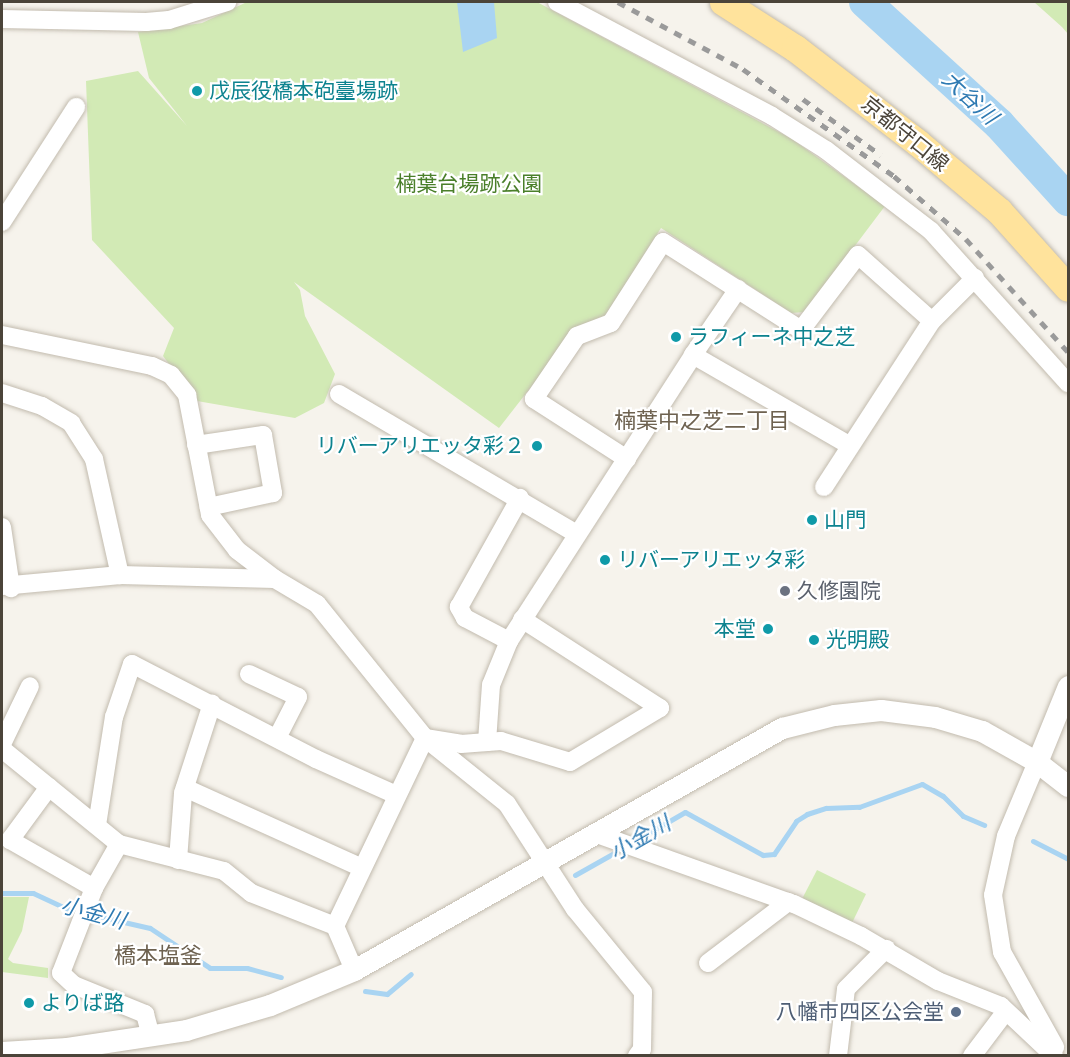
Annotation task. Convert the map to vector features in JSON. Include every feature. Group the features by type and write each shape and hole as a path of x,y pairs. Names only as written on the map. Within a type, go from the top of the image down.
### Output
{"main road":[{"name":"京都守口線","path":"723,2 795,48 918,142 999,211 1068,288"}],"street":[{"path":"2,19 169,21 227,2"},
{"path":"556,2 772,116 826,150 931,231 1068,383"},
{"path":"2,222 76,107"},
{"path":"627,459 534,399 577,336 610,323 663,242 801,330 858,255 932,321"},
{"path":"824,487 849,445 932,321 975,278"},
{"path":"487,742 491,685 508,640 575,533 627,459 738,289"},
{"path":"2,335 152,366 171,375 187,395 210,515 237,550 275,579 317,604 425,738 507,804 544,864 643,992 643,1053"},
{"path":"693,355 849,445"},
{"path":"2,393 42,406 71,423 94,459 120,575"},
{"path":"339,394 520,498 575,533"},
{"path":"196,445 263,435 273,493 208,507"},
{"path":"508,640 465,618 459,608 520,498"},
{"path":"2,526 6,587 120,575 275,579"},
{"path":"425,738 461,744 501,741 570,762 660,708 522,619"},
{"path":"97,825 114,717 132,664 276,738 396,795"},
{"path":"249,674 297,697 276,738"},
{"path":"2,744 30,686"},
{"path":"1060,1056 1002,952 993,895 1006,836 1068,686"},
{"path":"178,860 185,788 212,704"},
{"path":"2,1052 67,1048 186,1030 270,1005 354,970 544,864 615,841 782,728 834,715 881,710 935,717 982,731 1037,762 1068,786"},
{"path":"335,926 425,738"},
{"path":"2,749 119,844 224,871 251,893 335,926 354,970"},
{"path":"49,787 10,840 94,888"},
{"path":"185,788 362,868"},
{"path":"615,841 788,902 886,950 938,981 1006,1011 1054,1056"},
{"path":"119,844 94,888 61,973 74,985 145,1014 151,1036"},
{"path":"708,963 788,902"},
{"path":"837,1056 846,989 886,950"},
{"path":"972,1056 1006,1011"}],"green space":[{"name":"楠葉台場跡公園","path":"247,2 537,2 792,139 885,206 805,312 791,313 661,228 603,319 573,333 499,428 294,282 300,290 305,316 335,374 324,403 295,418 197,401 163,356 174,328 92,240 86,81 138,71 187,126 149,78 138,32 202,23"},
{"path":"1034,2 1068,2 1068,34 1062,27"},
{"path":"817,870 866,894 852,923 802,899"},
{"path":"2,897 29,897 22,931 8,959 13,963 48,968 48,978 2,972"}],"water":[{"path":"457,2 494,2 497,38 463,52"}],"waterway":[{"name":"大谷川","path":"865,2 999,124 1068,200"},
{"name":"小金川","path":"633,842 685,812 763,855 774,854 796,821 807,814 826,808 859,807 922,784 943,796 963,816 984,825"},
{"path":"1033,841 1068,859"},
{"name":"小金川","path":"575,875 623,848"},
{"name":"小金川","path":"2,893 33,893 67,909 150,928 210,968 247,968 281,977"},
{"name":"小金川","path":"365,991 387,994 411,974"}],"railway":[{"path":"618,2 743,69 894,176 966,239 1068,352"},
{"path":"803,99 881,155"}],"place":[{"name":"戊辰役橋本砲臺場跡","path":"197,91"},
{"name":"ラフィーネ中之芝","path":"676,337"},
{"name":"リバーアリエッタ彩２","path":"537,446"},
{"name":"山門","path":"812,520"},
{"name":"リバーアリエッタ彩","path":"605,560"},
{"name":"久修園院","path":"785,591"},
{"name":"本堂","path":"768,629"},
{"name":"光明殿","path":"814,640"},
{"name":"よりば路","path":"29,1003"},
{"name":"八幡市四区公会堂","path":"956,1012"}],"district":[{"name":"楠葉中之芝二丁目","path":"702,421"},
{"name":"橋本塩釜","path":"158,956"}]}
